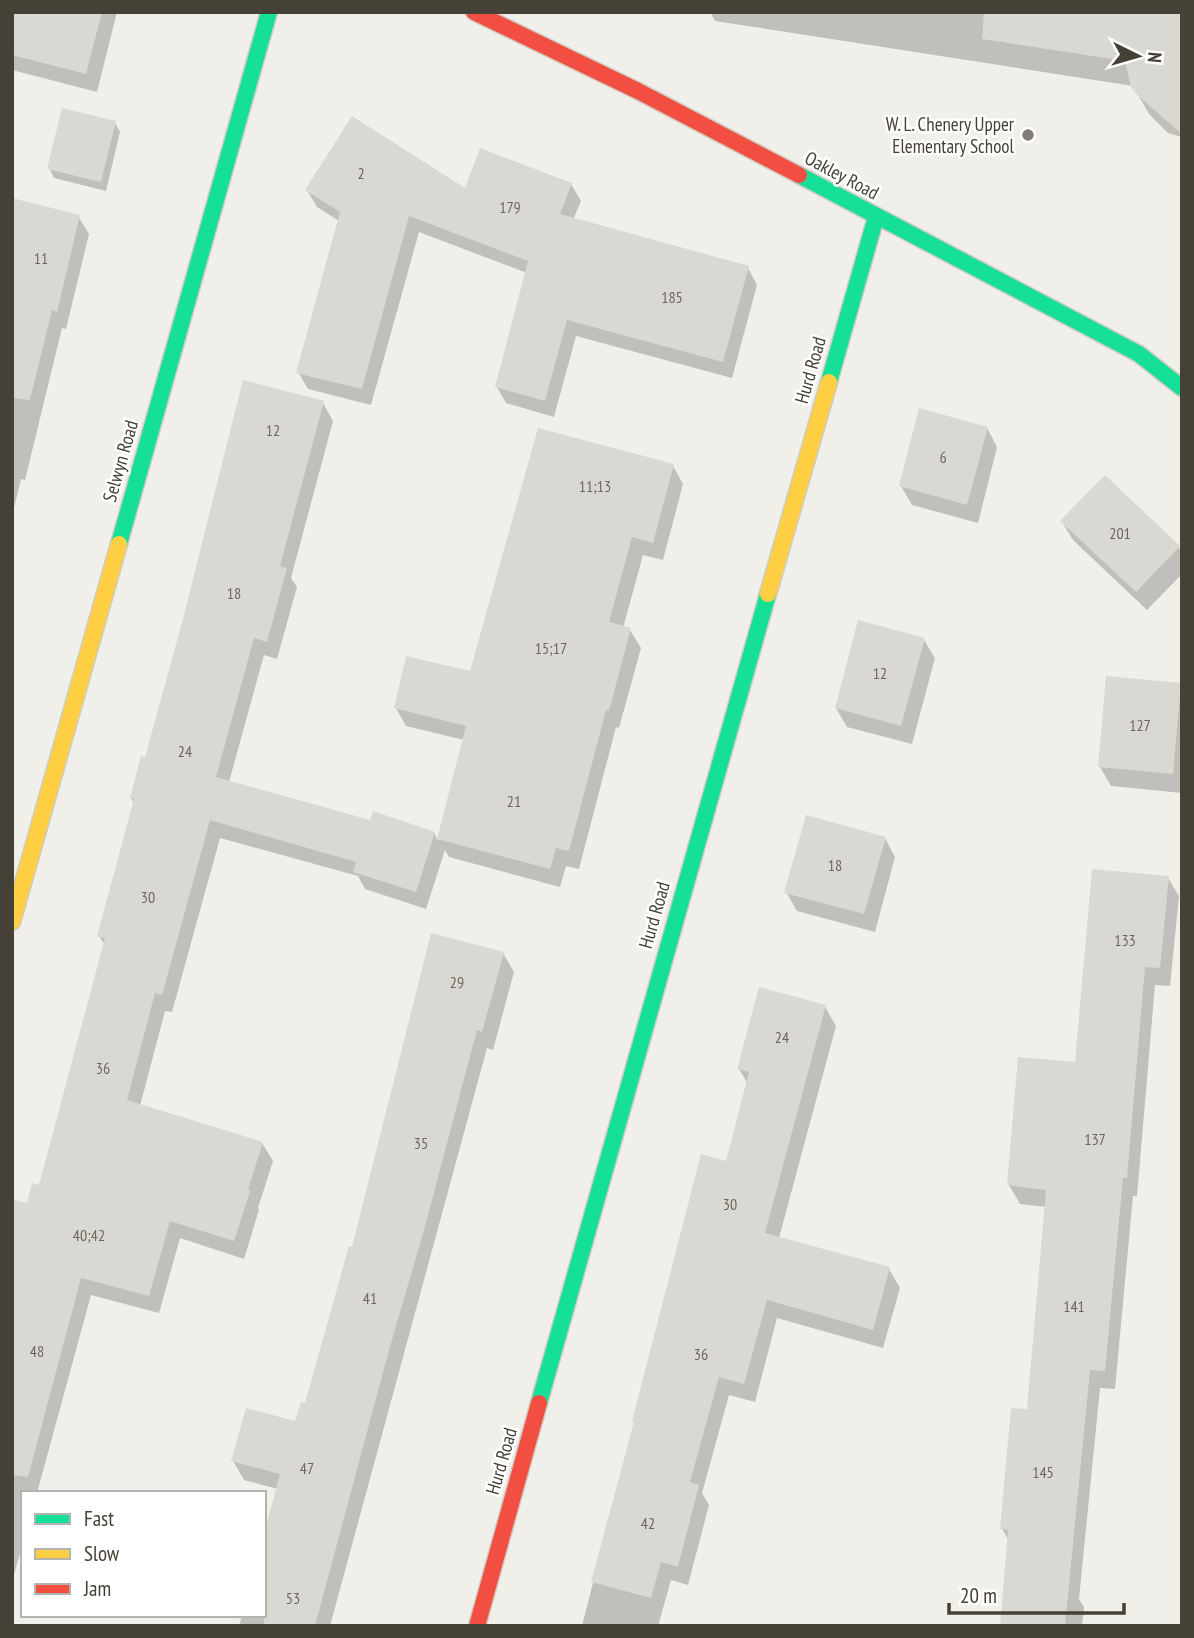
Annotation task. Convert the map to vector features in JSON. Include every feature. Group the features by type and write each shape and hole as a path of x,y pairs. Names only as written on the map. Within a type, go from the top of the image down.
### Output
{"street":[{"name":"Selwyn Road","path":"12,922 269,12"},
{"name":"Oakley Road","path":"474,12 638,91 1139,354 1182,387"},
{"name":"Hurd Road","path":"477,1626 656,983 876,217"}],"building":[{"path":"12,12 102,12 86,74 12,55"},
{"path":"984,12 1182,12 1182,134 1136,94 1131,87 1125,61 982,39"},
{"path":"62,108 116,121 101,182 47,169"},
{"path":"352,116 465,188 480,148 572,183 560,214 749,266 723,362 567,320 545,401 495,387 528,261 409,216 362,389 296,373 340,212 305,190"},
{"path":"12,198 80,215 57,312 52,310 30,400 12,398"},
{"path":"243,380 324,401 280,566 287,568 267,642 254,638 216,777 370,820 373,811 435,832 416,892 353,872 356,862 210,820 162,995 155,993 127,1100 263,1142 248,1190 250,1191 234,1241 170,1221 149,1296 81,1278 28,1477 12,1475 12,1199 27,1203 32,1183 39,1185 105,938 97,936 134,799 130,798 141,756 145,757 183,619"},
{"path":"919,408 988,427 967,505 899,486"},
{"path":"538,428 674,464 653,543 632,537 609,622 631,628 609,711 606,710 569,851 556,848 550,869 437,839 466,726 394,708 406,656 470,671"},
{"path":"1105,475 1180,546 1136,592 1060,521"},
{"path":"858,620 925,638 901,726 835,708"},
{"path":"1106,676 1181,683 1173,774 1098,767"},
{"path":"806,815 886,837 864,914 784,893"},
{"path":"1092,869 1169,876 1160,968 1145,967 1127,1178 1123,1178 1105,1371 1090,1370 1065,1626 1000,1626 1008,1530 1000,1529 1011,1408 1027,1409 1046,1190 1007,1185 1018,1057 1075,1062"},
{"path":"431,933 504,952 482,1032 477,1030 315,1626 264,1626 266,1526 280,1474 231,1461 246,1408 295,1421 301,1402 305,1403 349,1246 352,1247"},
{"path":"759,987 826,1005 765,1233 890,1267 873,1330 767,1300 744,1384 719,1377 690,1482 699,1485 678,1567 661,1562 651,1598 591,1582 701,1154 726,1161 749,1072 737,1069"}],"traffic: fast":[{"path":"119,544 269,12"},
{"path":"799,175 1139,354 1182,388"},
{"path":"829,382 876,217"},
{"path":"539,1403 768,594"}],"traffic: slow":[{"path":"768,594 829,382"},
{"path":"12,922 119,544"}],"traffic: jam":[{"path":"474,12 638,91 799,175"},
{"path":"477,1626 539,1403"}],"place":[{"name":"W. L. Chenery Upper Elementary School","path":"1028,135"}]}
